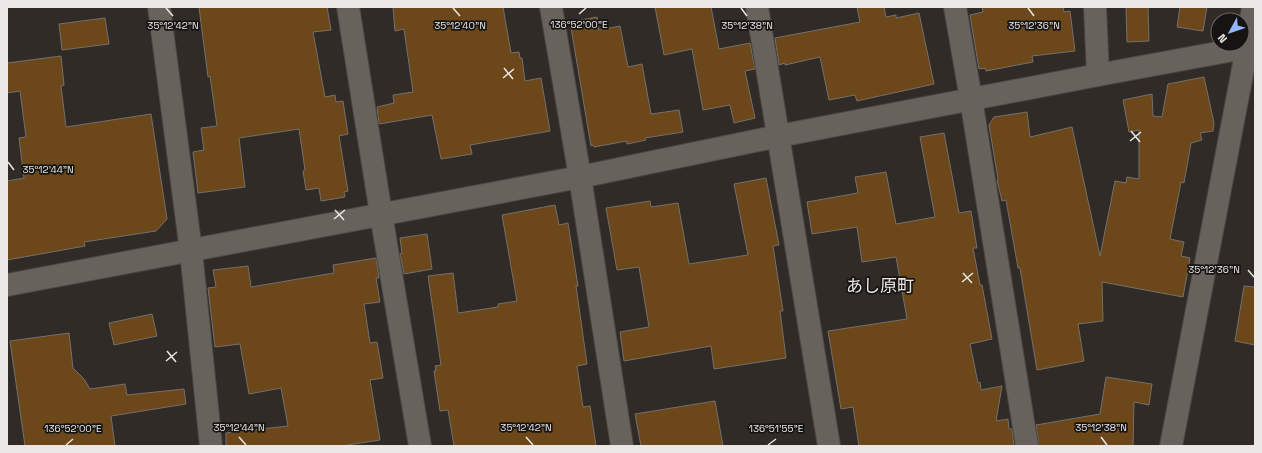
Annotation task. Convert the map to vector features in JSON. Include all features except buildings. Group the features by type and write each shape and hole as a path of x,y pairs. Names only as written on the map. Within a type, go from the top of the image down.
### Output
{"street":[{"path":"159,7 191,251 211,446"},
{"path":"348,7 420,446"},
{"path":"551,7 580,177 622,446"},
{"path":"757,7 829,446"},
{"path":"955,7 1027,446"},
{"path":"1095,7 1098,75"},
{"path":"1171,446 1251,47 1253,7"},
{"path":"7,285 580,177 779,136 1251,47"}],"district":[{"name":"あし原町","path":"880,286"}]}
